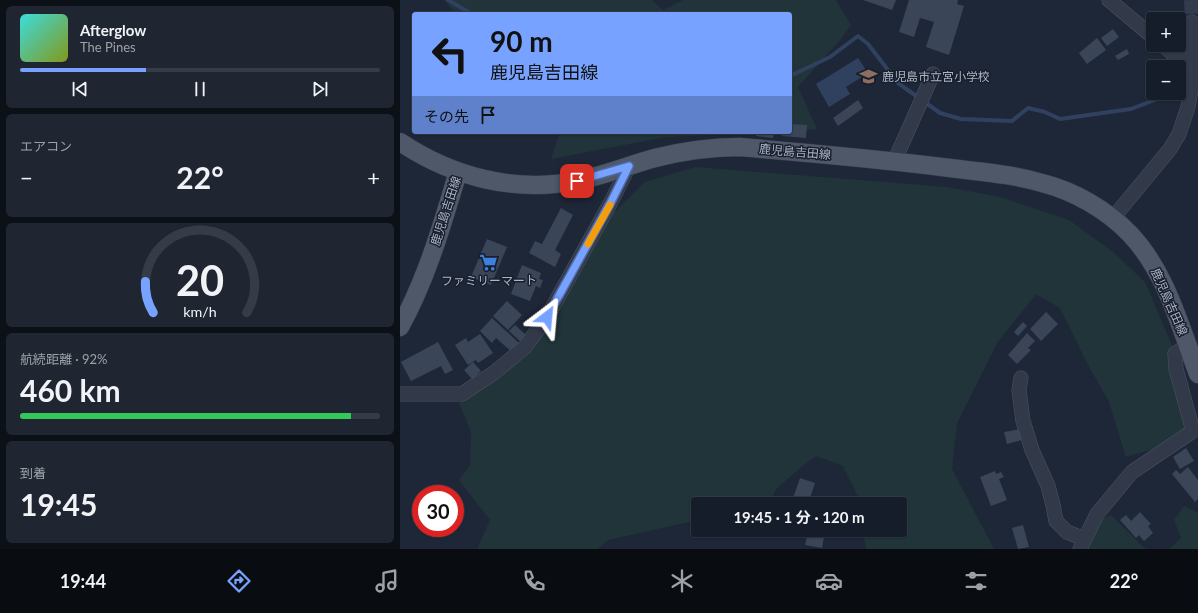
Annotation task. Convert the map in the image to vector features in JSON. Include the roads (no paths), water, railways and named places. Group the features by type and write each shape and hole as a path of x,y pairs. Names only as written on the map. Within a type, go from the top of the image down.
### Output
{"main road":[{"path":"400,142 428,159 458,172"},
{"name":"鹿児島吉田線","path":"400,327 411,307 422,280 447,211 458,172 482,179 515,185 545,186 577,181 655,158 718,147 740,147 894,162 1017,177 1043,183 1078,196 1113,218 1130,233 1140,245 1163,281 1198,374"}],"street":[{"path":"1109,0 1146,31"},
{"path":"1113,218 1170,148 1179,134 1191,96 1195,72 1192,22"},
{"path":"1171,52 1195,72"},
{"path":"894,162 933,74"},
{"path":"400,394 462,394 496,372 525,347 547,317 611,202 629,166"},
{"path":"1021,378 1019,390 1023,421 1032,450 1048,486 1056,521 1082,544 1097,514 1132,472 1193,431 1176,369 1175,354 1188,345"}],"water":[{"path":"858,58 868,73 846,87 850,94 829,107 816,84"}],"waterway":[{"path":"448,0 469,12"},
{"path":"792,75 830,57 858,36 868,44 898,83 940,113 961,119 1012,121 1028,108 1045,112 1060,119 1131,109 1155,100"}],"tunnel":[{"path":"1191,0 1192,22"}],"place":[{"name":"鹿児島市立宮小学校","path":"869,77"},
{"name":"ファミリーマート","path":"489,262"}]}
